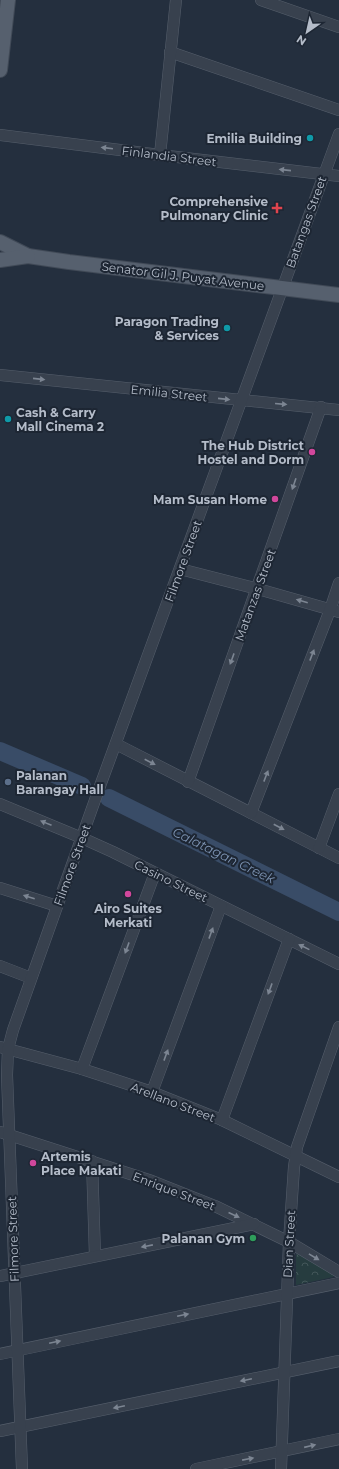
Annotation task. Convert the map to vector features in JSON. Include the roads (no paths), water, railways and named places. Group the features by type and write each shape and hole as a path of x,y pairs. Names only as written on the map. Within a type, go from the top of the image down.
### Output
{"main road":[{"path":"0,70 8,0"},
{"name":"Senator Gil J. Puyat Avenue","path":"0,242 28,256"},
{"name":"Senator Gil J. Puyat Avenue","path":"0,260 28,256 132,271 339,295"}],"street":[{"path":"160,155 176,0"},
{"path":"261,0 339,28"},
{"path":"170,52 339,110"},
{"name":"Batangas Street","path":"282,288 339,134"},
{"name":"Finlandia Street","path":"0,135 339,176"},
{"name":"Filmore Street","path":"22,1469 14,1273 4,1133 7,1072 4,1048 13,1030 282,288"},
{"name":"Emilia Street","path":"0,375 339,410"},
{"name":"Matanzas Street","path":"188,782 321,407"},
{"path":"180,569 258,588 335,611"},
{"path":"252,813 335,611 339,583"},
{"path":"116,744 339,858"},
{"path":"319,848 339,794"},
{"name":"Casino Street","path":"0,804 82,838 339,964"},
{"path":"82,1069 155,873"},
{"path":"0,888 57,906"},
{"path":"152,1092 221,906"},
{"path":"222,1120 289,939"},
{"path":"0,966 31,978"},
{"name":"Dian Street","path":"281,1469 289,1242 295,1155 339,1027"},
{"name":"Arellano Street","path":"4,1048 82,1069 152,1092 222,1120 339,1177"},
{"name":"Enrique Street","path":"4,1133 152,1181 215,1206 289,1242 339,1272"},
{"path":"92,1161 96,1256"},
{"path":"0,1276 254,1224"},
{"path":"0,1354 339,1283"},
{"path":"0,1431 339,1361"},
{"path":"196,1469 339,1439"}],"waterway":[{"name":"Calatagan Creek","path":"0,751 82,786"},
{"name":"Calatagan Creek","path":"109,798 339,912"}],"place":[{"name":"Emilia Building","path":"310,138"},
{"name":"Comprehensive Pulmonary Clinic","path":"277,208"},
{"name":"Paragon Trading & Services","path":"227,328"},
{"name":"Cash & Carry Mall Cinema 2","path":"8,419"},
{"name":"The Hub District Hostel and Dorm","path":"312,452"},
{"name":"Mam Susan Home","path":"275,499"},
{"name":"Palanan Barangay Hall","path":"8,782"},
{"name":"Airo Suites Merkati","path":"128,894"},
{"name":"Artemis Place Makati","path":"33,1163"},
{"name":"Palanan Gym","path":"253,1238"}]}
